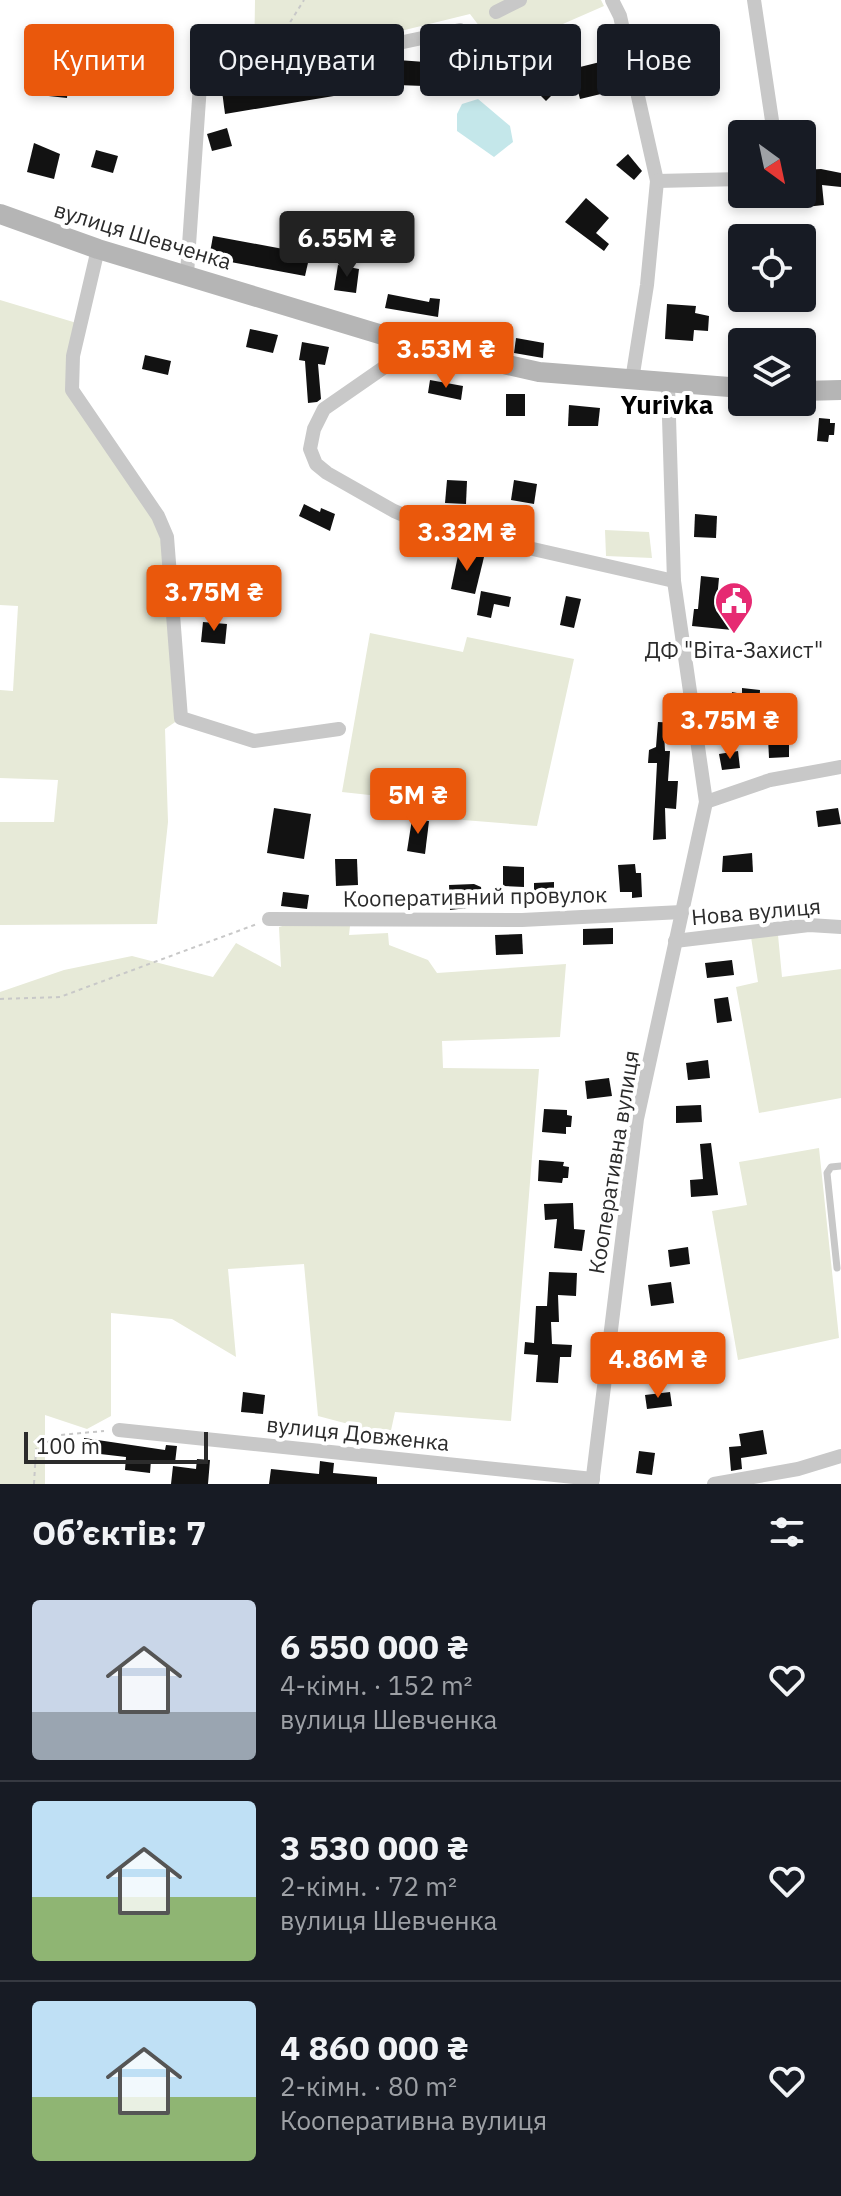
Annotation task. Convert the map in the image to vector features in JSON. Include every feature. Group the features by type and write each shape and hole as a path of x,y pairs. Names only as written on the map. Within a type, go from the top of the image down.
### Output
{"street":[{"path":"496,12 520,0"},
{"path":"612,0 620,16 657,181 647,285 632,380"},
{"path":"754,0 772,120"},
{"path":"187,274 199,96"},
{"path":"657,181 728,179"},
{"name":"вулиця Шевченка","path":"0,214 98,249 399,340 539,372 668,385 728,387"},
{"path":"98,249 73,356 72,390 158,516 167,537 181,718 254,741 339,729"},
{"path":"399,340 386,366 324,409 314,429 310,449 316,464 394,511 427,525 674,581"},
{"name":"Кооперативна вулиця","path":"593,1481 637,1119 706,802 674,581 668,385"},
{"path":"816,391 841,390"},
{"path":"706,802 770,780 841,767"},
{"name":"Кооперативний провулок","path":"269,919 522,920 682,912"},
{"name":"Нова вулиця","path":"675,941 809,925 841,927"},
{"name":"вулиця Довженка","path":"119,1430 593,1481"},
{"path":"714,1484 798,1469 841,1456"}],"lane":[{"path":"837,1268 827,1173 831,1167 841,1166"}],"path":[{"path":"289,24 304,0"},
{"path":"0,999 60,997 269,919"},
{"path":"34,1484 36,1449 60,1435 119,1430"}],"green space":[{"path":"255,0 601,0 604,6 563,24 478,24 470,14 404,30 404,24 255,24"},
{"path":"0,300 80,324 72,390 158,516 181,718 165,729 168,822 157,924 0,925 0,822 54,822 58,780 0,778 0,690 13,691 18,606 0,605"},
{"path":"605,530 649,532 652,558 606,556"},
{"path":"370,633 463,652 467,637 574,659 537,826 451,819 452,804 342,792"},
{"path":"293,923 350,926 349,935 388,933 389,945 428,960 437,973 566,964 560,1037 442,1041 443,1068 539,1069 511,1421 395,1412 390,1435 318,1416 304,1264 228,1269 236,1357 172,1319 111,1313 111,1416 87,1429 45,1415 45,1484 0,1484 0,992 64,970 132,956 213,977 236,943 281,967 279,927"},
{"path":"778,935 782,977 841,969 841,1098 759,1113 736,987 758,982 751,937"},
{"path":"819,1148 839,1338 738,1360 712,1211 747,1205 739,1162"}],"water":[{"path":"478,99 510,126 513,142 494,157 457,131 457,114 462,104"}],"building":[{"path":"404,60 420,62 420,86 404,85"},
{"path":"597,63 597,95 580,99 581,67"},
{"path":"223,96 334,96 225,114"},
{"path":"227,128 232,146 212,151 207,134"},
{"path":"34,143 60,154 54,179 27,172"},
{"path":"96,150 118,156 113,173 91,167"},
{"path":"628,154 642,171 634,180 616,165"},
{"path":"816,169 841,173 841,187 822,185 824,205 816,206"},
{"path":"586,198 609,218 596,233 609,244 604,251 565,222"},
{"path":"213,236 310,254 305,276 209,258"},
{"path":"338,265 359,269 356,293 334,290"},
{"path":"388,294 429,302 430,298 440,299 438,317 385,308"},
{"path":"667,304 696,306 695,313 709,316 708,331 694,330 693,341 665,339"},
{"path":"250,329 278,335 273,353 246,347"},
{"path":"516,338 544,343 543,358 514,353"},
{"path":"302,342 329,347 325,365 318,364 321,399 317,402 308,403 305,361 299,360"},
{"path":"145,355 171,361 168,375 142,369"},
{"path":"430,380 463,386 461,400 428,393"},
{"path":"506,394 525,394 525,416 506,416"},
{"path":"569,405 600,408 598,426 568,426"},
{"path":"819,418 835,423 834,435 829,435 828,442 817,441"},
{"path":"447,480 467,481 466,504 445,503"},
{"path":"514,480 537,484 534,504 511,500"},
{"path":"304,504 320,512 321,508 335,514 330,531 299,516"},
{"path":"695,514 717,516 716,538 694,537"},
{"path":"459,551 484,557 475,594 451,589"},
{"path":"701,576 719,578 716,610 727,611 726,616 732,617 732,630 692,626 694,609 698,609"},
{"path":"207,587 229,588 228,604 206,602"},
{"path":"481,591 511,597 509,607 494,604 491,618 477,615"},
{"path":"566,596 581,599 574,628 560,625"},
{"path":"203,622 227,624 225,644 201,642"},
{"path":"742,688 760,690 759,707 731,704 732,692 742,694"},
{"path":"658,722 678,723 678,733 664,732 665,751 670,751 668,781 678,781 676,809 665,808 666,839 653,840 657,763 648,763 649,750 656,747"},
{"path":"789,737 789,757 769,758 768,738"},
{"path":"738,751 740,768 722,770 719,754"},
{"path":"274,808 311,814 304,859 267,853"},
{"path":"838,808 841,824 818,827 816,811"},
{"path":"412,819 429,821 425,854 407,851"},
{"path":"752,853 753,872 722,872 723,856"},
{"path":"335,859 357,859 358,885 336,886"},
{"path":"635,864 636,873 641,873 642,897 632,898 632,892 620,892 618,865"},
{"path":"503,866 524,867 524,887 503,886"},
{"path":"554,882 554,899 534,900 534,883"},
{"path":"474,884 481,887 482,896 475,896 475,907 450,910 449,885"},
{"path":"283,892 309,895 307,909 281,906"},
{"path":"613,928 613,944 583,945 583,929"},
{"path":"522,934 523,954 496,955 495,935"},
{"path":"732,960 734,975 707,978 705,963"},
{"path":"728,997 732,1021 717,1023 714,999"},
{"path":"708,1060 710,1078 688,1080 686,1063"},
{"path":"609,1078 612,1096 587,1099 585,1081"},
{"path":"701,1105 702,1122 676,1123 676,1106"},
{"path":"544,1109 567,1110 567,1115 572,1116 571,1127 566,1127 566,1134 542,1132"},
{"path":"711,1143 718,1195 691,1197 690,1180 703,1179 700,1144"},
{"path":"539,1160 564,1162 563,1166 569,1167 568,1178 563,1178 562,1183 538,1181"},
{"path":"573,1203 574,1229 585,1230 582,1251 554,1248 557,1219 545,1220 544,1204"},
{"path":"688,1247 690,1264 670,1267 668,1250"},
{"path":"549,1272 577,1273 576,1296 558,1295 559,1322 551,1322 552,1344 572,1345 571,1357 560,1357 558,1383 536,1382 538,1355 524,1354 525,1342 534,1343 536,1306 547,1306"},
{"path":"671,1282 674,1303 651,1306 648,1285"},
{"path":"711,1345 713,1361 679,1366 677,1349"},
{"path":"243,1392 265,1395 263,1414 241,1412"},
{"path":"670,1392 672,1406 647,1409 645,1395"},
{"path":"763,1430 767,1454 741,1458 742,1469 731,1471 729,1447 741,1446 739,1434"},
{"path":"84,1438 165,1450 166,1445 177,1446 175,1463 151,1460 150,1473 125,1470 126,1457 83,1452"},
{"path":"639,1451 655,1453 652,1475 636,1473"},
{"path":"197,1459 210,1460 208,1484 171,1484 173,1466 196,1469"},
{"path":"320,1461 334,1463 333,1473 377,1477 377,1484 269,1484 271,1469 319,1474"}],"place":[{"name":"ДФ \"Віта-Захист\"","path":"734,635"}],"district":[{"name":"Yurivka","path":"667,404"}]}
